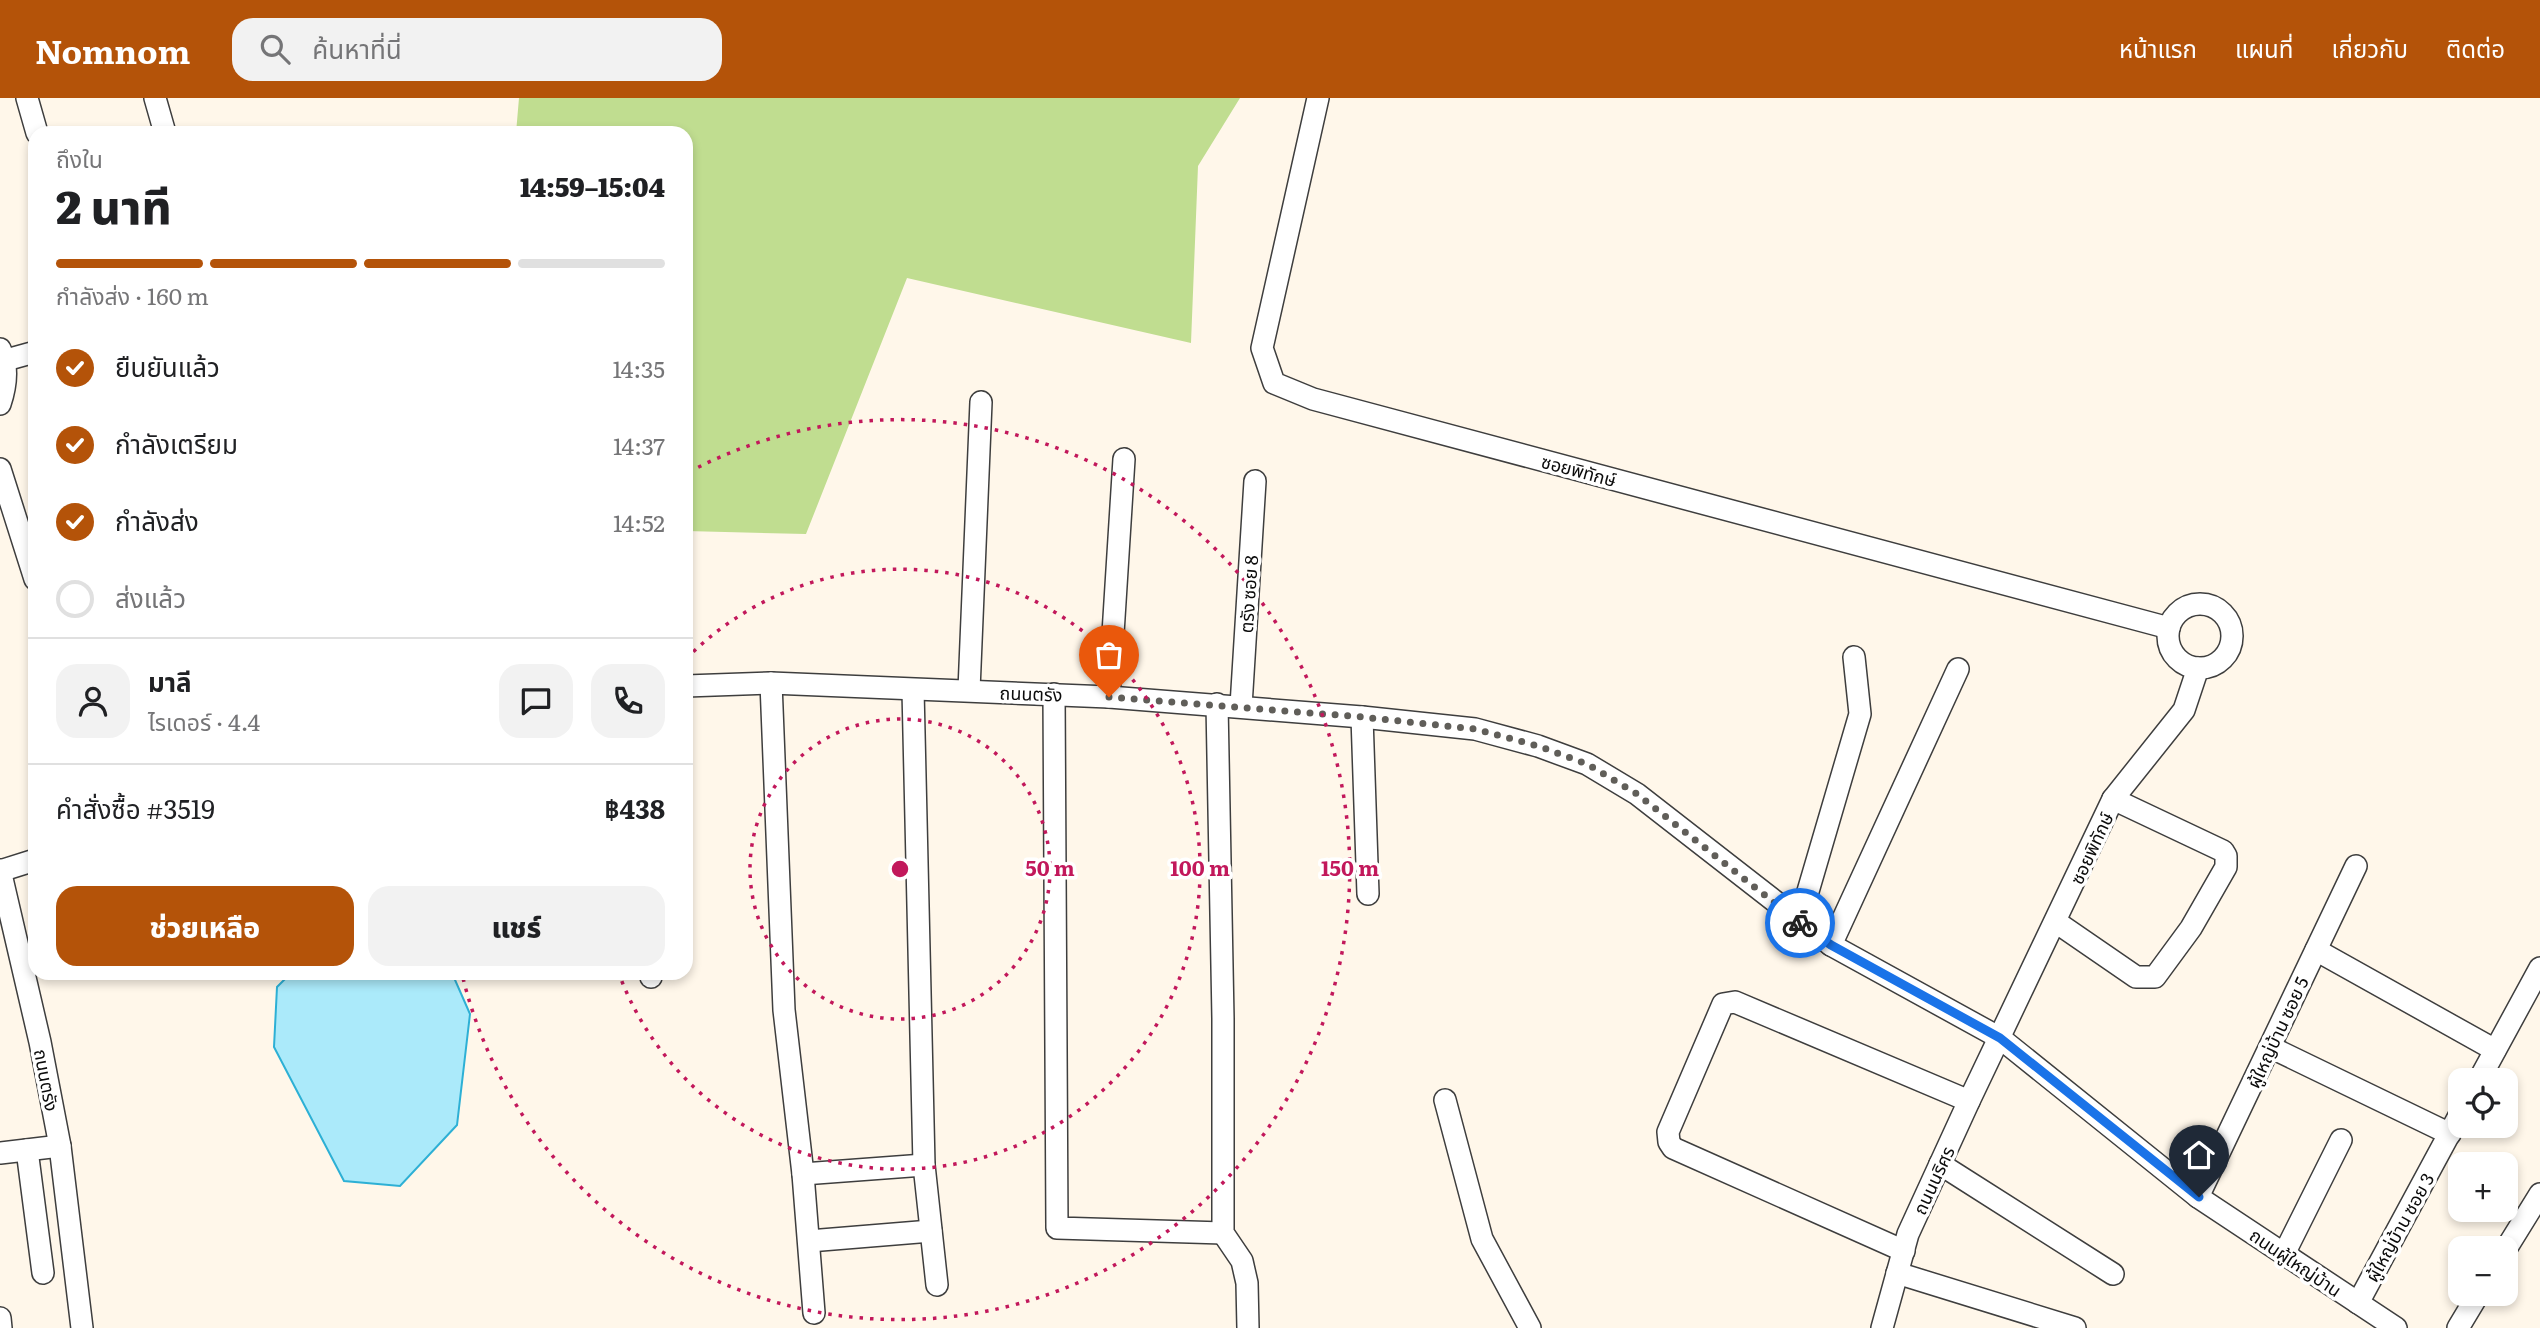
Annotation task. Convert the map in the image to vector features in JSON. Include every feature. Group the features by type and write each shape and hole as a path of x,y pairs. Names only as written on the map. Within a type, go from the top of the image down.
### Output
{"street":[{"path":"27,98 35,126"},
{"path":"155,98 163,126"},
{"name":"ซอยพิทักษ์","path":"1318,98 1262,348 1274,383 1313,399 2169,628"},
{"path":"0,404 5,389 3,355 28,353"},
{"path":"969,691 981,402"},
{"path":"1109,697 1124,459"},
{"path":"0,469 28,557"},
{"name":"ตรัง ซอย 8","path":"1241,706 1255,481"},
{"path":"2201,603 2212,605 2228,620 2232,641 2228,652 2212,667 2197,668 2182,664 2175,657 2170,648 2169,628 2180,610 2201,603"},
{"path":"1799,922 1860,714 1854,657"},
{"name":"ซอยพิทักษ์","path":"2000,1038 2113,799 2184,710 2197,668"},
{"path":"1831,945 1958,669"},
{"path":"771,683 784,1010 803,1174 814,1314"},
{"name":"ถนนตรัง","path":"693,686 771,683 1109,697 1241,706 1475,729 1538,746 1587,764 1637,794 1831,945 2000,1038"},
{"path":"913,690 924,1165 937,1285"},
{"path":"1054,694 1057,1228 1223,1233"},
{"path":"1217,704 1223,1019 1223,1233 1242,1261 1247,1283 1248,1328"},
{"path":"1362,717 1368,894"},
{"path":"2056,922 2136,977 2155,977 2192,928 2226,867 2223,851 2113,799"},
{"name":"ถนนตรัง","path":"28,862 0,871 40,1042 60,1146 82,1328"},
{"name":"ผู้ใหญ่บ้าน ซอย 5","path":"2199,1197 2356,866"},
{"path":"2316,950 2495,1050"},
{"path":"2485,1068 2540,968"},
{"path":"1904,1251 1674,1148 1669,1142 1668,1132 1723,1004 1735,1002 1969,1101"},
{"name":"ถนนนริศร","path":"1882,1328 1908,1234 2000,1038"},
{"name":"ถนนผู้ใหญ่บ้าน","path":"2000,1038 2199,1197 2396,1328"},
{"path":"2270,1048 2448,1133"},
{"path":"1445,1100 1482,1239 1530,1328"},
{"name":"ผู้ใหญ่บ้าน ซอย 3","path":"2358,1303 2448,1138"},
{"path":"2284,1254 2342,1140"},
{"path":"0,1153 60,1146"},
{"path":"27,1150 43,1273"},
{"path":"1940,1164 2113,1274"},
{"path":"803,1174 924,1165"},
{"path":"2514,1236 2540,1194"},
{"path":"808,1241 931,1231"},
{"path":"1897,1273 2075,1328"},
{"path":"2458,1328 2471,1306"},
{"path":"0,1318 1,1328"}],"green space":[{"path":"519,98 1240,98 1198,166 1191,343 907,278 806,534 693,531 693,126 517,126"}],"water":[{"path":"284,980 455,980 470,1014 457,1125 400,1186 344,1181 274,1047 277,987"}],"way so far":[{"path":"1109,697 1217,704 1475,729 1538,746 1587,764 1637,794 1800,923"}],"route":[{"path":"1800,923 1831,945 2000,1038 2199,1197"}]}
